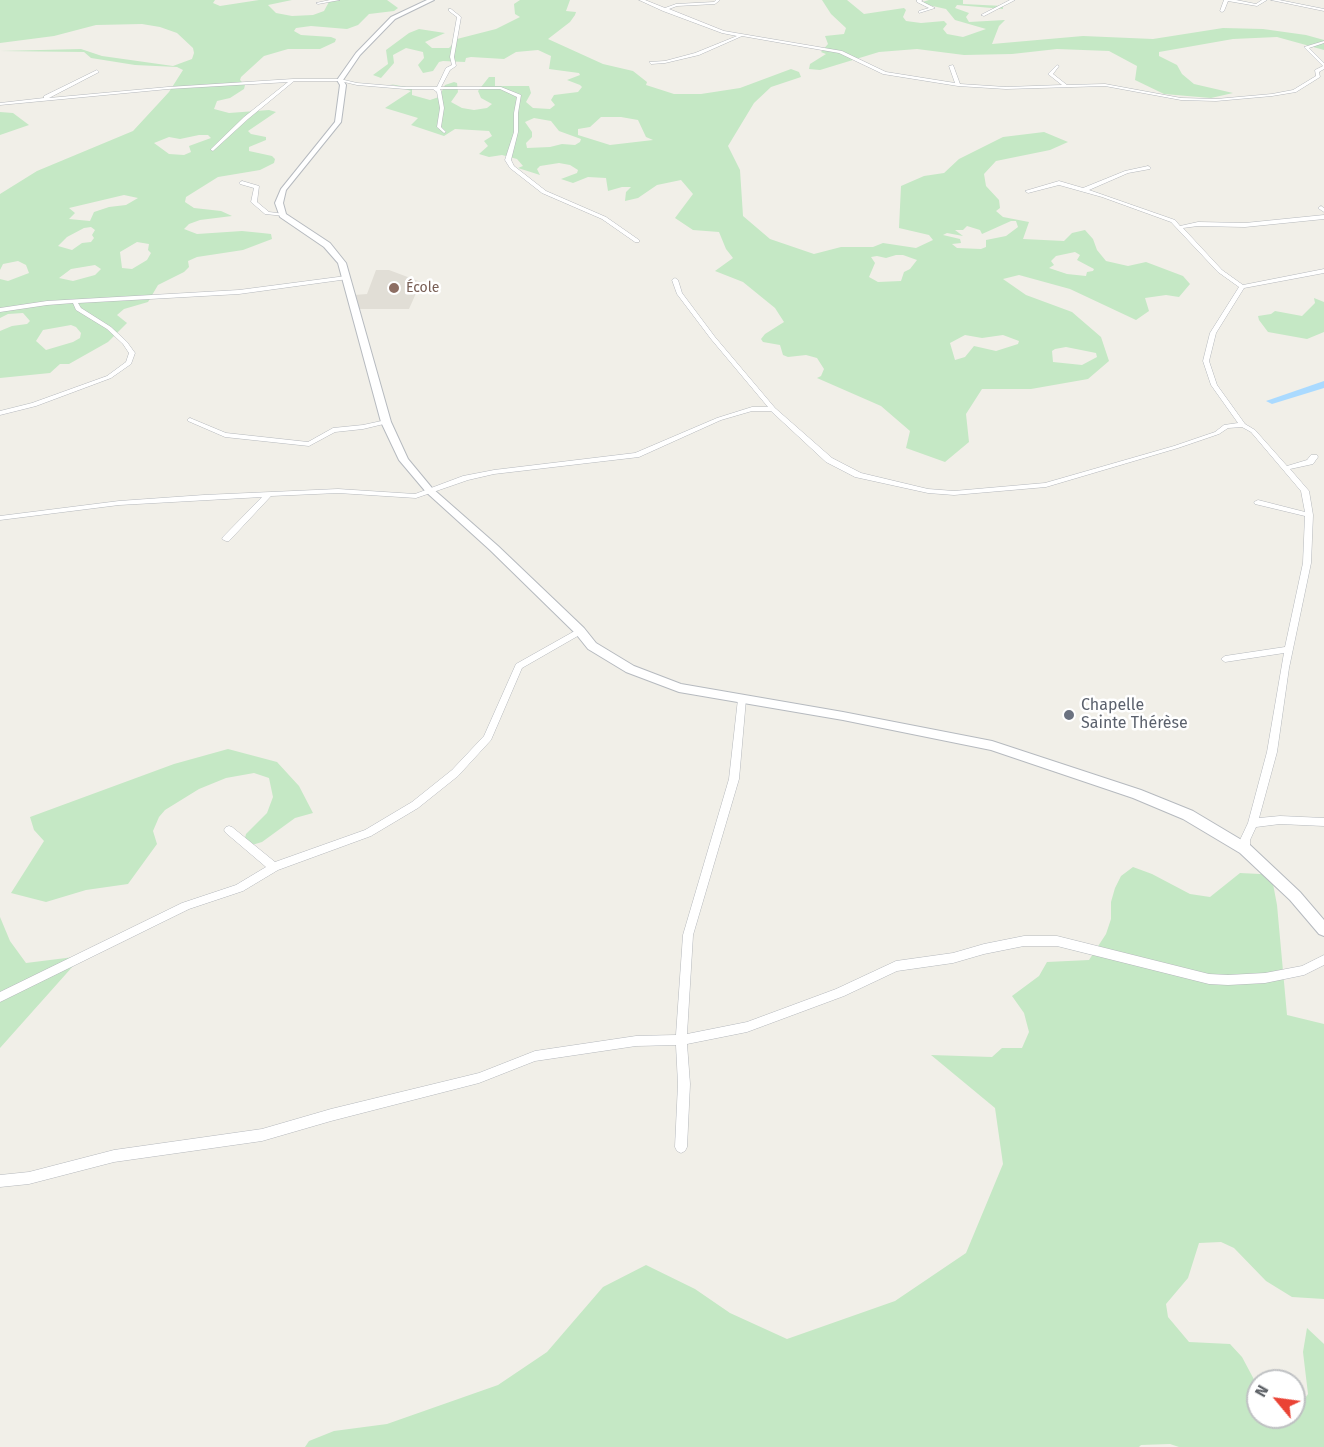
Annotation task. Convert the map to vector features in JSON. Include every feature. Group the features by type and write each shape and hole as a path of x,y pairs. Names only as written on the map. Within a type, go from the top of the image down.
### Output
{"main road":[{"path":"431,0 401,13 363,47 339,80 343,86 338,122 283,190 279,203 283,215 332,250 342,263 386,422 404,460 431,492 494,548 580,631 592,646 648,678 678,688 961,739 1038,759 1172,808 1245,849 1295,896 1324,930"}],"street":[{"path":"318,3 338,0"},
{"path":"641,0 723,32 840,52 885,73 958,85 1006,88 1111,86 1186,99 1245,98 1294,91 1318,76 1317,71 1324,67 1306,47 1324,42"},
{"path":"673,0 676,5"},
{"path":"664,10 676,5 711,3 718,0"},
{"path":"920,12 933,8 918,1 921,0"},
{"path":"982,15 1013,0"},
{"path":"1222,11 1227,0 1269,7"},
{"path":"1257,5 1265,0"},
{"path":"1273,0 1324,10"},
{"path":"1285,7 1291,3"},
{"path":"436,87 448,69 454,66 452,57 459,17 450,10"},
{"path":"651,63 697,54 740,36"},
{"path":"951,66 958,85"},
{"path":"1057,66 1050,74 1066,86"},
{"path":"47,100 46,97 96,71"},
{"path":"213,150 246,118 293,80"},
{"path":"0,104 168,88 293,80 339,80 366,85 496,87 517,94 519,98 516,132 508,160 512,167 544,192 604,218 638,241"},
{"path":"436,87 442,108 439,127 444,132"},
{"path":"1084,190 1127,172 1148,168"},
{"path":"242,183 257,187 254,202 267,213 283,215"},
{"path":"1028,191 1055,183 1084,190 1160,216 1181,228 1220,271 1242,287"},
{"path":"1181,228 1198,224 1245,225 1324,217"},
{"path":"1245,849 1245,840 1272,752 1289,649 1307,563 1309,515 1305,491 1253,431 1243,425 1214,385 1206,361 1213,333 1242,287 1324,271"},
{"path":"0,310 42,304 239,292 346,278"},
{"path":"675,280 679,293 713,338 773,409 829,460 868,478 897,485 954,493 1046,484 1176,447 1217,433 1226,426 1243,425"},
{"path":"0,413 34,405 109,377 129,363 132,353 125,343 109,328 78,309 75,302"},
{"path":"0,518 129,502 338,491 411,496 431,492 466,478 504,470 636,455 719,419 752,409 773,409"},
{"path":"190,420 225,435 309,444 333,430 363,428 386,422"},
{"path":"1286,468 1310,462 1314,457"},
{"path":"226,539 268,495"},
{"path":"1258,502 1309,515"},
{"path":"0,997 186,906 248,884 274,867 358,837 415,805 455,773 488,738 519,666 580,631"},
{"path":"1224,659 1289,649"},
{"path":"681,1147 684,1084 681,1040 688,935 735,778 742,699"},
{"path":"1252,823 1280,820 1324,822"},
{"path":"229,830 274,867"},
{"path":"0,1180 29,1178 114,1156 262,1135 331,1115 479,1078 535,1056 636,1041 681,1040 747,1028 840,993 896,966 953,958 984,948 1024,941 1057,941 1209,979 1265,978 1304,970 1324,960"}],"shaded area":[{"name":"École","path":"376,270 389,270 421,282 409,309 357,309 354,295 367,294"}],"green space":[{"path":"0,0 215,0 213,3 220,6 259,0 292,0 268,5 276,13 292,16 313,15 324,11 330,0 387,0 398,8 394,11 369,14 358,25 347,29 311,26 296,28 294,31 301,35 336,39 335,42 320,49 288,49 264,56 241,77 240,80 245,85 244,89 230,98 217,101 214,109 229,113 269,110 276,112 248,131 251,134 266,137 266,140 249,147 249,151 272,156 275,159 274,163 260,170 218,177 186,197 185,202 194,208 221,211 232,216 200,220 189,224 184,229 197,234 242,231 271,234 272,239 243,250 197,257 188,261 189,267 184,272 158,285 148,302 124,309 117,315 127,323 108,342 69,364 60,364 50,373 0,378 0,331 12,326 27,324 30,321 23,313 8,314 0,318 0,279 8,281 29,273 26,265 18,261 3,264 0,270 0,194 37,171 133,131 169,92 183,70 177,67 135,65 91,58 84,52 0,51 81,49 102,56 173,66 192,59 194,53 193,48 177,33 142,24 96,25 54,36 0,43","holes":["199,135 208,135 211,138 189,146 191,152 184,155 169,154 154,143 169,137 180,139","124,195 138,198 126,205 94,212 90,221 69,219 75,213 69,208","91,227 95,230 91,242 82,243 72,250 58,246 67,237 84,228","137,242 149,244 148,250 151,253 147,260 132,269 122,268 120,252","95,265 101,269 95,275 73,281 59,278 71,269","71,325 81,333 80,338 73,342 46,350 36,341 43,330"]},
{"path":"520,0 570,0 566,11 576,12 575,15 570,22 548,39 603,64 633,71 647,82 646,85 674,94 701,94 740,88 791,69 799,72 801,77 771,87 754,103 728,146 740,170 743,216 770,239 814,254 841,247 873,247 883,243 916,248 933,240 929,235 899,228 901,186 924,176 944,173 959,159 1003,137 1044,132 1068,142 1050,150 996,161 984,174 986,186 999,200 1000,208 996,211 1003,217 1029,222 1023,239 1064,241 1072,233 1085,230 1106,261 1128,266 1146,262 1183,276 1190,284 1179,297 1166,295 1145,298 1149,311 1136,320 1070,289 1019,275 1003,279 1026,295 1072,312 1101,337 1109,361 1088,379 1031,389 982,389 966,414 969,442 945,462 906,448 910,431 881,406 817,378 821,376 824,369 817,358 806,355 788,357 783,355 780,345 763,342 761,339 765,334 784,322 775,308 743,282 715,271 733,258 726,249 719,232 693,230 675,218 693,194 681,180 657,185 638,198 625,201 626,192 631,187 608,191 606,178 588,177 573,183 561,179 577,173 578,170 570,165 559,163 540,166 537,169 540,175 518,168 523,166 517,159 502,155 489,157 479,154 488,146 484,141 492,136 489,131 455,129 444,136 411,125 418,118 385,108 411,91 390,84 412,88 412,95 430,100 439,97 445,85 454,82 457,83 458,92 451,102 462,108 474,110 487,108 492,104 481,98 478,91 489,77 495,77 495,86 529,86 531,93 526,102 533,108 550,109 555,105 551,100 554,95 578,92 582,87 567,80 580,75 579,73 549,69 551,56 538,50 516,52 504,59 471,57 466,58 465,62 443,61 439,62 433,71 423,73 418,65 424,58 423,52 406,48 393,55 394,63 381,78 373,75 388,64 386,50 409,33 419,29 445,33 425,42 432,48 449,48 453,40 496,29 520,17 515,14 514,4","holes":["601,117 638,120 646,137 653,140 610,145 578,135 578,129 590,127","534,118 551,121 559,131 581,139 575,145 562,144 527,148 526,143 532,137 532,132 525,122","1011,221 1016,221 1018,227 1006,236 986,240 986,247 981,249 957,248 952,244 961,243 960,239 943,235 947,233 963,236 955,230 963,230 967,226 980,230 982,234","1075,252 1080,255 1077,260 1094,269 1087,272 1086,276 1067,274 1049,268 1054,265 1051,261 1056,256","903,255 917,260 910,269 904,272 901,281 878,282 869,277 875,263 871,257 886,258","965,335 982,338 1003,335 1019,341 1018,344 996,351 974,346 965,357 955,360 950,343","1066,347 1096,353 1097,357 1082,365 1053,362 1052,351"]},
{"path":"822,0 847,0 864,14 904,8 906,10 903,17 906,21 921,23 944,21 947,24 943,29 947,34 963,37 986,29 955,20 946,9 919,3 929,0 963,0 963,4 1003,6 1003,9 957,5 955,8 969,13 966,17 969,22 1005,20 999,26 992,44 1083,36 1153,39 1223,28 1263,29 1306,35 1324,40 1324,50 1277,37 1233,39 1159,52 1159,56 1177,65 1182,74 1194,84 1233,93 1211,98 1164,94 1135,80 1137,66 1109,51 1057,49 1012,54 964,55 917,49 879,52 820,70 809,69 810,64 826,54 821,52 828,44 825,36 844,34 846,28 831,14"},
{"path":"0,112 13,113 29,125 0,135"},
{"path":"1314,298 1324,302 1324,332 1307,339 1268,332 1259,320 1258,316 1275,311 1302,316 1315,303"},
{"path":"228,749 277,762 299,786 313,813 295,818 262,842 252,845 244,842 246,834 267,813 273,797 269,778 254,773 226,778 199,789 165,810 153,831 157,844 128,884 86,890 46,902 11,893 44,841 34,830 30,817 174,764"},
{"path":"1133,867 1152,874 1190,894 1210,897 1240,873 1260,874 1270,868 1277,905 1287,1015 1324,1024 1324,1299 1292,1297 1266,1281 1234,1248 1221,1242 1199,1243 1188,1278 1166,1304 1168,1317 1189,1342 1230,1344 1242,1357 1248,1369 1246,1369 1246,1429 1306,1429 1306,1397 1308,1394 1303,1352 1307,1328 1324,1344 1324,1447 1179,1447 1170,1444 1139,1447 305,1447 309,1441 334,1431 387,1424 498,1385 547,1352 603,1287 646,1265 695,1289 730,1313 787,1339 895,1301 966,1253 1003,1164 995,1108 931,1055 992,1057 1002,1048 1022,1048 1029,1032 1024,1013 1012,996 1039,976 1047,962 1089,960 1106,934 1111,919 1111,902 1121,876"},
{"path":"0,917 10,941 26,963 82,956 0,1048"}],"waterway":[{"path":"1272,401 1324,384"}],"place":[{"name":"École","path":"394,288"},
{"name":"Chapelle Sainte Thérèse","path":"1069,715"}]}
